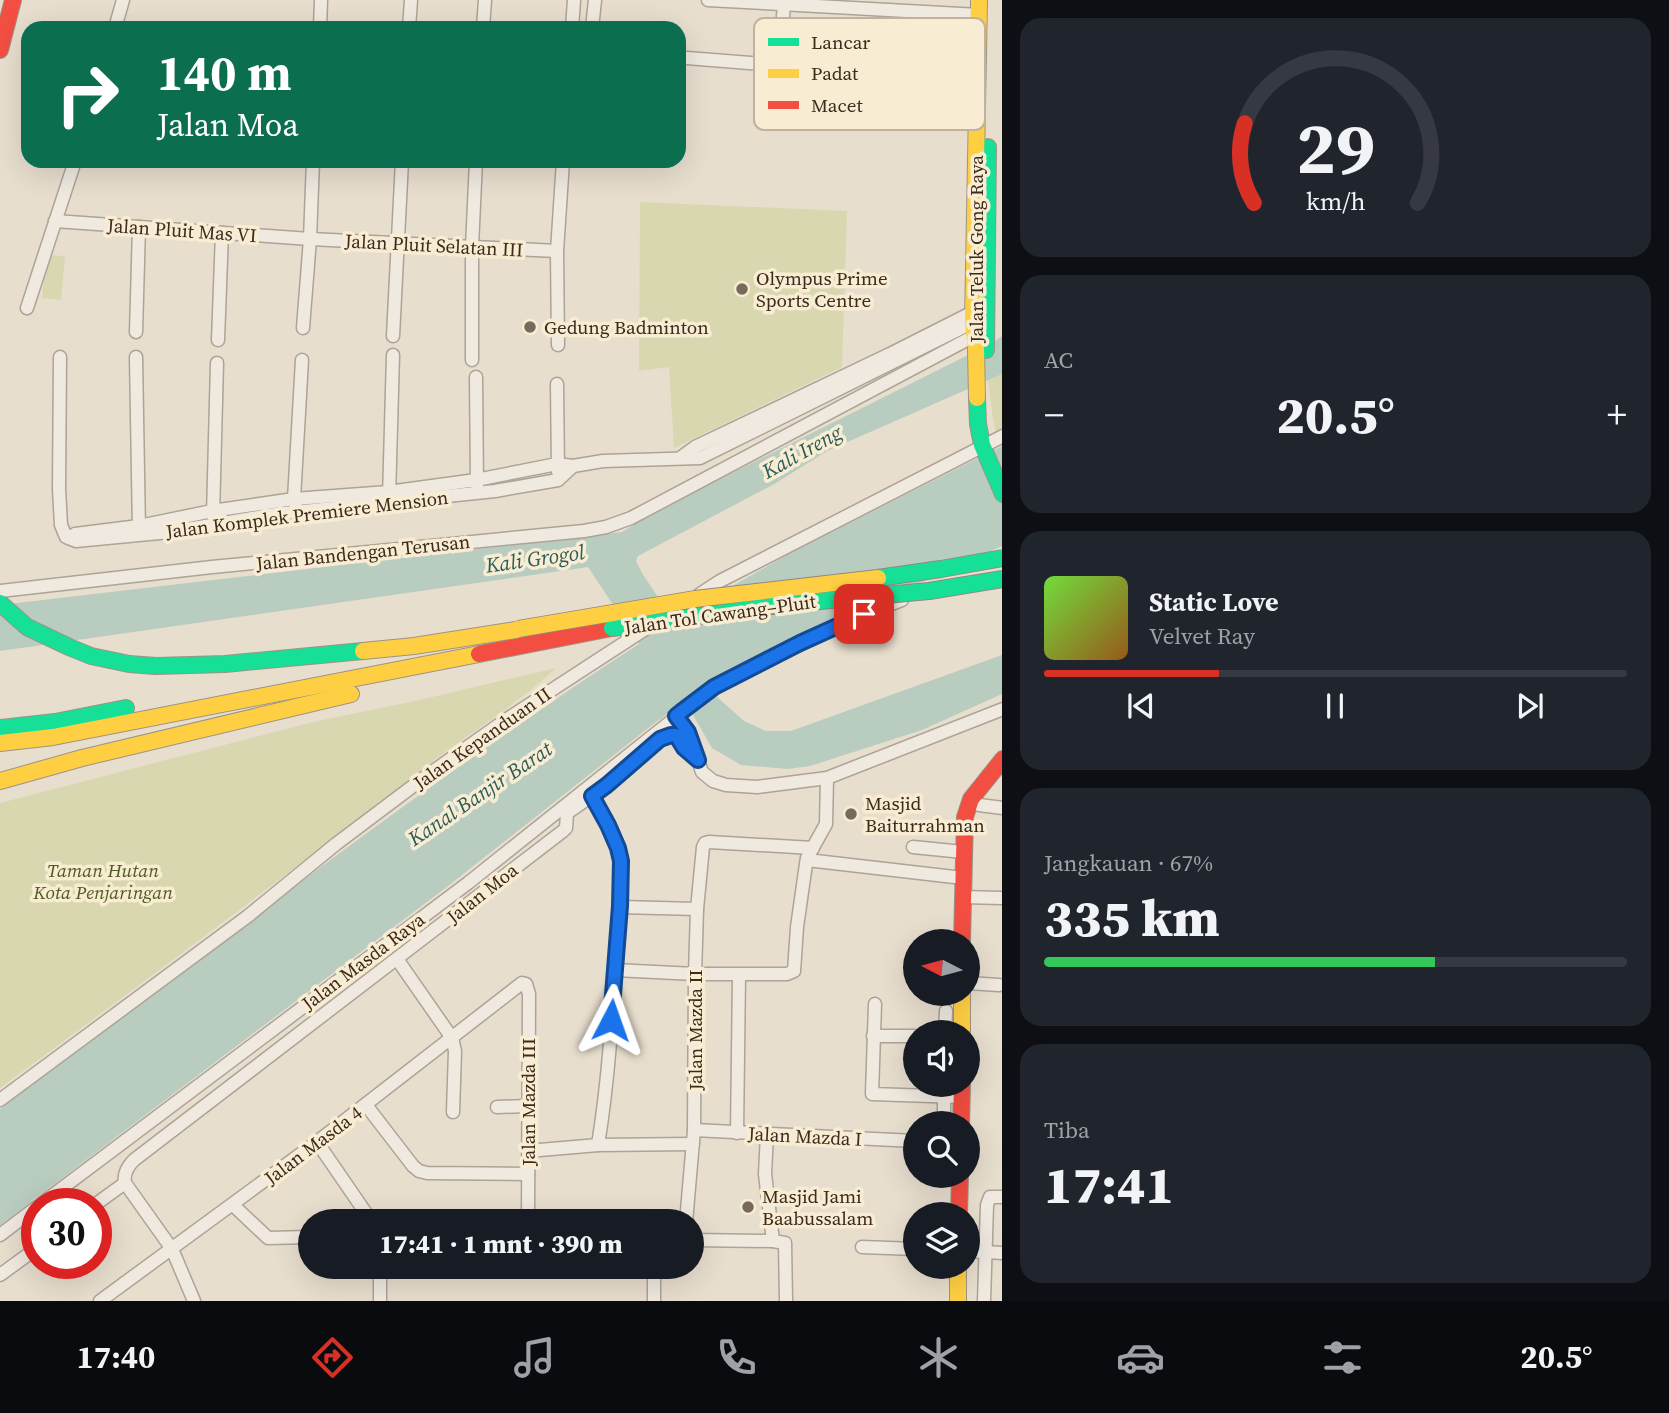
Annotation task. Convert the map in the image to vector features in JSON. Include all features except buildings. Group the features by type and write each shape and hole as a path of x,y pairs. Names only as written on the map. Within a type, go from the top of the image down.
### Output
{"main road":[{"path":"0,50 13,0"},
{"name":"Jalan Teluk Gong Raya","path":"982,130 981,385 978,424 991,444 1002,470"},
{"path":"980,327 1002,324"},
{"name":"Jalan Teluk Gong Raya","path":"991,444 1002,494"},
{"name":"Jalan Tol Cawang–Pluit","path":"517,629 701,598 893,576 1002,558"},
{"name":"Jalan Tol Cawang–Pluit","path":"440,663 612,628 787,604 929,591 1002,577"},
{"path":"0,604 27,627 91,656 129,664 156,666 237,663 414,646 517,629"},
{"path":"0,727 55,722 232,689 481,641 517,629"},
{"path":"0,743 54,737 440,663"},
{"path":"0,781 82,758 374,688 408,678 440,663"},
{"path":"962,929 965,817 971,799 1002,759"},
{"path":"958,1279 958,1298"}],"street":[{"path":"116,21 122,0"},
{"path":"320,21 321,0"},
{"path":"410,21 411,0"},
{"path":"484,21 485,0"},
{"path":"572,21 574,0"},
{"path":"593,21 595,0"},
{"path":"708,0 784,4 981,5"},
{"path":"847,0 952,7 981,5"},
{"path":"783,18 784,4"},
{"path":"687,58 754,64"},
{"path":"27,308 73,168"},
{"path":"303,328 313,168"},
{"path":"393,336 402,168"},
{"path":"472,360 472,247 477,168"},
{"path":"558,345 557,251 563,168"},
{"name":"Jalan Pluit Mas VI","path":"55,221 310,239"},
{"path":"136,332 139,227"},
{"path":"218,340 222,233"},
{"name":"Jalan Pluit Selatan III","path":"310,239 557,251"},
{"name":"Jalan Komplek Premiere Mension","path":"477,486 558,464 573,466 603,461 700,458 701,451 892,358 980,327"},
{"name":"Jalan Bandengan Terusan","path":"0,591 606,527 631,518 980,327"},
{"path":"389,497 393,355"},
{"name":"Jalan Komplek Premiere Mension","path":"60,357 59,489 64,533 73,538 214,526 296,506"},
{"path":"136,357 139,531"},
{"path":"296,506 302,360"},
{"path":"214,526 212,511 217,363"},
{"path":"476,377 477,486"},
{"path":"557,384 558,480"},
{"name":"Jalan Kepanduan II","path":"0,1100 248,916 425,776 506,719 720,581 991,444"},
{"path":"558,480 573,466"},
{"name":"Jalan Komplek Premiere Mension","path":"139,531 212,511 296,506 558,480"},
{"path":"950,582 957,574 1002,566"},
{"path":"950,582 1002,577"},
{"name":"Jalan Masda Raya","path":"63,1188 468,883 714,687 843,623 950,582"},
{"path":"678,714 688,732 702,772 713,781 726,785 757,787 827,778 1002,709"},
{"name":"Jalan Moa","path":"112,1192 125,1183 125,1172 134,1160 563,831 566,828 567,813 607,785 653,744 664,737 676,735 684,748 698,760"},
{"path":"615,970 739,975 787,974 794,971 797,927 810,854 826,824 827,778"},
{"path":"592,796 608,825 621,861 615,970 598,1145"},
{"path":"971,799 979,805 1002,808"},
{"name":"Jalan Mazda II","path":"687,1209 694,1130 697,909 703,847 709,842 810,854"},
{"path":"913,847 963,852"},
{"path":"810,854 963,878"},
{"path":"962,897 1002,898"},
{"path":"620,906 697,909"},
{"path":"397,959 452,1038 455,1051 453,1112"},
{"path":"737,1133 739,975"},
{"name":"Jalan Masda 4","path":"107,1299 366,1105 519,984 526,984"},
{"name":"Jalan Mazda III","path":"526,984 529,994 528,1209"},
{"path":"980,984 999,985"},
{"path":"875,1004 872,1094 903,1093"},
{"path":"946,1011 946,1020"},
{"path":"873,1036 903,1036"},
{"path":"366,1105 419,1171 528,1174"},
{"path":"497,1107 528,1106"},
{"name":"Jalan Mazda I","path":"694,1130 903,1140"},
{"path":"767,1134 765,1174 779,1242 786,1301"},
{"path":"317,1142 363,1209"},
{"path":"528,1151 598,1145 693,1144"},
{"path":"125,1183 172,1249 194,1301"},
{"path":"984,1301 988,1200 990,1197 1002,1197"},
{"path":"233,1205 268,1237 298,1237"},
{"name":"Jalan Masda Raya","path":"0,1235 21,1219"},
{"path":"704,1240 779,1242"},
{"path":"862,1247 903,1249"},
{"path":"980,1252 1002,1253"},
{"path":"0,1275 21,1260"},
{"path":"380,1279 380,1301"},
{"path":"654,1279 654,1301"}],"green space":[{"name":"Olympus Prime Sports Centre","path":"640,202 847,211 842,367 674,448 669,367 639,371"},
{"path":"46,255 65,256 61,300 42,298"},
{"path":"1002,374 1002,429 996,432 988,380"},
{"name":"Taman Hutan Kota Penjaringan","path":"556,668 524,695 0,1088 0,803 313,722"}],"water":[{"path":"1002,336 1002,374 827,451 776,483 638,556 636,561 673,620 792,552 1002,446 1002,546 763,654 706,687 744,721 766,731 791,731 1002,655 1002,694 922,730 810,766 788,769 741,765 712,748 685,701 448,886 49,1188 21,1188 21,1209 0,1225 0,1109 395,812 639,644 588,567 0,651 0,605 622,532 654,512"}],"traffic: fast":[{"path":"986,350 988,147"},
{"path":"977,398 982,445 1002,492"},
{"path":"878,578 1002,558"},
{"path":"612,628 787,604 929,591 1002,579"},
{"path":"0,603 27,627 69,647 91,656 129,664 225,664 363,651"},
{"path":"0,728 55,722 126,708"}],"traffic: slow":[{"path":"979,0 979,18"},
{"path":"977,130 973,322 977,398"},
{"path":"518,629 695,599 878,578"},
{"path":"363,651 516,630"},
{"path":"0,743 53,737 479,654"},
{"path":"0,781 82,758 351,694"},
{"path":"962,1006 962,1020"},
{"path":"958,1279 958,1301"}],"traffic: jam":[{"path":"0,50 13,0"},
{"path":"479,654 612,628"},
{"path":"962,929 965,817 971,799 1002,760"},
{"path":"961,1111 962,1097"},
{"path":"959,1202 960,1188"}],"place":[{"name":"Olympus Prime Sports Centre","path":"742,289"},
{"name":"Gedung Badminton","path":"530,327"},
{"name":"Masjid Baiturrahman","path":"851,814"},
{"name":"Masjid Jami Baabussalam","path":"748,1207"}],"route":[{"path":"611,1020 621,861 608,825 592,796 664,737 676,735 684,748 698,760 688,732 676,716 714,687 864,614"}],"water label":[{"name":"Kali Ireng","path":"802,452"},
{"name":"Kali Grogol","path":"535,559"},
{"name":"Kanal Banjir Barat","path":"480,794"}]}
